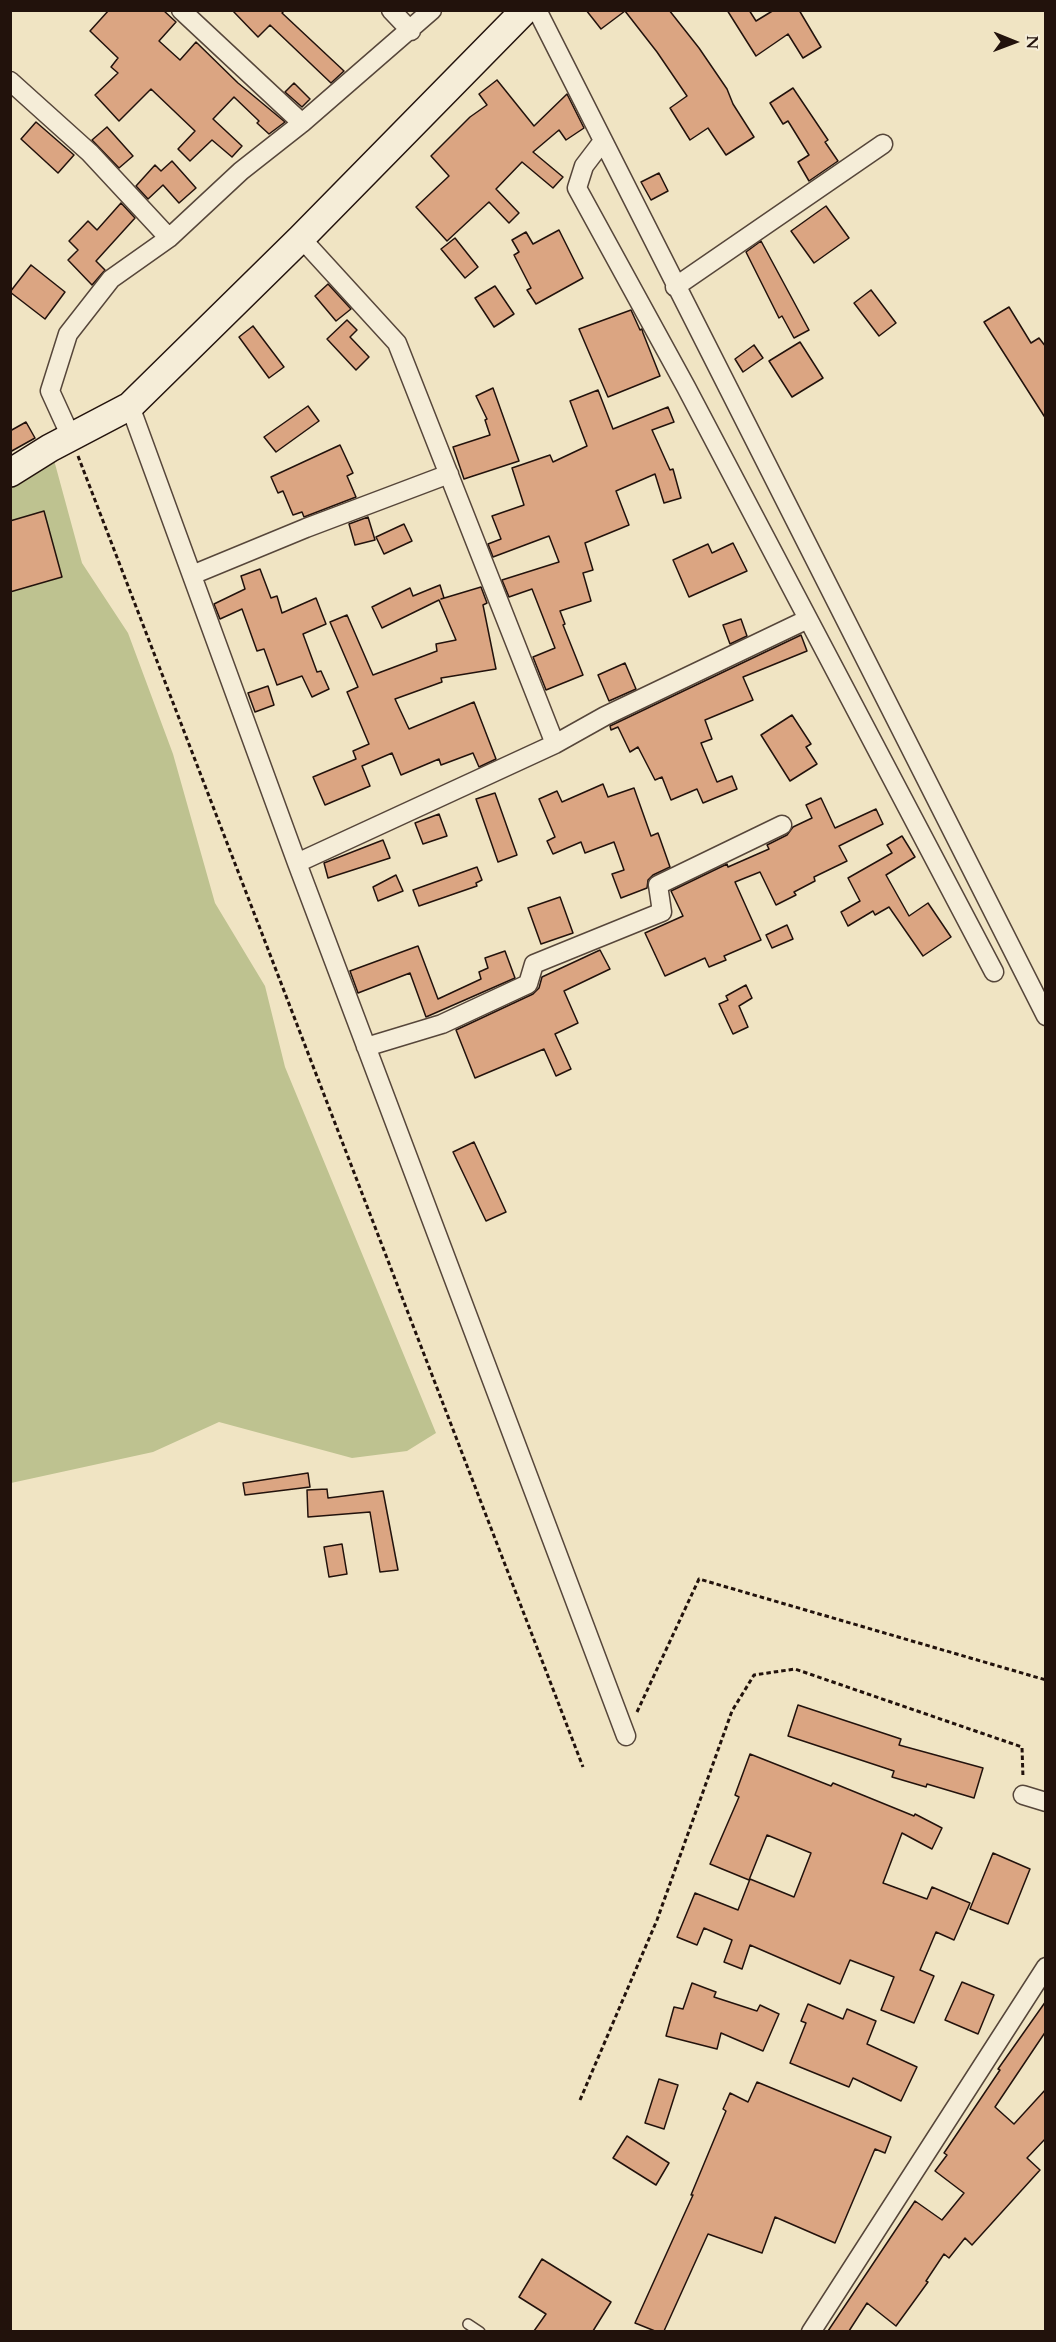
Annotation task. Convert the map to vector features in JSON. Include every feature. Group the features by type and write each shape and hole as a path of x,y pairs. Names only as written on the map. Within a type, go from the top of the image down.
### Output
{"street":[{"path":"181,10 302,123"},
{"path":"391,10 411,30"},
{"path":"70,437 50,391 68,334 111,279 168,238 241,171 302,123 432,10"},
{"path":"10,473 70,437 130,406 301,238 525,10"},
{"path":"537,10 1046,1016"},
{"path":"10,81 90,153 168,238"},
{"path":"603,141 584,166 577,188 686,387 994,972"},
{"path":"675,286 883,144"},
{"path":"301,238 398,343 555,744"},
{"path":"130,406 297,863 626,1736"},
{"path":"192,575 306,528 449,474"},
{"path":"297,863 555,744 616,711 808,619"},
{"path":"366,1047 441,1024 528,984 534,964 662,912 657,885 782,825"},
{"path":"1023,1795 1046,1802"},
{"path":"811,2331 1046,1967"}],"lane":[{"path":"468,2324 480,2331"}],"path":[{"path":"70,437 583,1767"},
{"path":"626,1736 699,1580 1046,1680"},
{"path":"580,2100 657,1920 732,1711 754,1675 795,1669 1022,1747 1023,1795"}],"green space":[{"path":"51,449 82,563 128,633 173,754 215,903 265,986 285,1067 436,1433 407,1451 352,1458 219,1422 153,1452 11,1483 10,474"}],"building":[{"path":"109,10 163,10 176,22 159,41 180,60 196,42 238,83 285,122 269,134 234,97 213,119 242,146 232,157 212,140 190,161 178,149 195,131 151,89 119,121 95,95 118,73 111,67 118,58 90,31"},
{"path":"232,10 285,10 282,13 344,71 331,83 270,25 258,37"},
{"path":"586,10 669,10 727,89 733,104 754,137 726,155 708,128 690,140 670,108 687,96 625,11 601,29"},
{"path":"727,10 749,10 756,21 774,10 799,10 821,47 803,58 788,34 756,56"},
{"path":"497,80 534,126 567,94 584,128 566,140 559,130 533,152 563,177 553,188 522,162 496,189 519,213 509,223 489,202 447,241 416,207 449,176 431,156 470,117 487,105 479,94"},
{"path":"294,83 310,99 302,107 285,92"},
{"path":"793,88 828,140 825,142 838,161 809,181 798,162 809,155 788,121 783,124 770,103"},
{"path":"36,122 74,155 58,173 21,139"},
{"path":"107,127 133,156 119,168 92,140"},
{"path":"172,161 196,188 179,203 163,185 148,199 136,186 155,165 161,171"},
{"path":"659,173 668,191 651,200 641,182"},
{"path":"121,203 135,218 96,261 105,270 92,285 68,260 78,250 69,241 88,221 97,230"},
{"path":"826,206 849,238 814,263 791,231"},
{"path":"559,230 583,278 536,304 527,290 531,288 514,255 519,252 512,240 526,232 533,244"},
{"path":"455,238 478,267 465,278 441,249"},
{"path":"761,241 809,330 794,338 782,316 779,318 746,252"},
{"path":"31,265 65,292 45,319 10,292"},
{"path":"328,284 351,309 336,321 315,296"},
{"path":"495,286 514,314 494,327 475,298"},
{"path":"871,290 896,323 879,336 854,303"},
{"path":"1009,307 1031,343 1039,338 1046,347 1046,419 984,322"},
{"path":"631,310 640,330 642,329 660,376 608,397 579,329"},
{"path":"347,320 357,330 350,337 369,357 356,370 327,339"},
{"path":"253,326 284,367 269,378 239,337"},
{"path":"800,342 823,378 792,397 769,361"},
{"path":"754,345 763,358 743,372 735,359"},
{"path":"493,388 519,461 464,479 453,447 490,435 485,420 487,419 476,396"},
{"path":"598,390 613,429 668,407 674,422 652,430 670,470 673,469 681,498 664,503 655,474 616,491 629,525 585,543 593,570 583,573 591,601 560,611 565,624 563,625 583,675 546,690 533,657 555,648 532,589 509,597 502,580 559,562 549,536 493,557 488,544 501,539 492,516 524,505 512,468 550,455 553,462 587,446 570,401"},
{"path":"308,406 319,421 276,452 264,437"},
{"path":"26,422 35,438 10,452 10,431"},
{"path":"340,445 353,473 347,476 356,497 304,517 302,512 293,515 283,491 278,493 271,477"},
{"path":"44,511 62,577 10,592 10,521"},
{"path":"368,517 375,540 355,545 349,524"},
{"path":"404,524 412,541 384,554 376,537"},
{"path":"733,543 747,571 689,597 673,560 708,544 712,553"},
{"path":"260,569 271,598 277,596 282,613 316,598 326,624 303,634 317,672 321,671 329,689 312,697 302,676 277,685 264,649 257,651 242,609 220,619 214,604 245,589 241,576"},
{"path":"440,585 444,598 441,599 481,587 487,603 483,605 496,669 441,678 442,682 395,699 409,729 474,702 496,759 479,767 473,753 441,765 439,759 401,775 392,753 362,766 370,786 325,805 313,777 356,759 353,751 369,744 347,692 358,687 330,622 347,615 373,675 437,651 436,644 456,640 439,600 382,628 372,607 410,588 413,596"},
{"path":"741,619 747,636 730,644 723,625"},
{"path":"801,635 807,651 743,677 753,700 705,720 712,739 701,743 717,782 732,776 737,789 703,803 697,789 671,800 662,777 655,780 638,747 630,752 618,727 611,730 610,726"},
{"path":"625,663 636,689 609,701 598,675"},
{"path":"268,686 274,705 255,712 248,693"},
{"path":"792,715 811,744 806,747 817,764 790,781 761,735"},
{"path":"603,784 608,797 634,788 651,836 658,833 670,867 653,875 648,880 647,888 621,898 612,874 624,870 614,842 585,853 581,842 553,854 547,841 555,837 539,799 557,791 562,802"},
{"path":"495,793 517,855 498,862 476,799"},
{"path":"821,798 835,828 876,809 883,824 839,846 847,861 814,877 815,881 794,892 796,895 776,905 760,872 735,882 761,940 724,956 726,960 709,967 705,958 665,976 645,933 683,916 671,891 727,864 728,867 769,849 767,845 787,835 793,827 812,818 806,805"},
{"path":"439,814 447,836 423,844 415,823"},
{"path":"902,836 915,857 886,875 909,916 928,903 951,937 923,956 889,907 875,915 873,911 848,926 841,912 860,901 848,878 892,853 887,845"},
{"path":"383,840 390,858 328,878 324,863"},
{"path":"477,867 482,880 476,883 477,886 419,906 413,890"},
{"path":"396,875 403,891 378,901 373,887"},
{"path":"560,897 573,933 541,944 528,908"},
{"path":"787,925 793,939 772,948 766,935"},
{"path":"418,946 438,999 481,979 479,972 488,968 485,958 505,951 515,978 426,1017 410,973 358,993 350,971"},
{"path":"600,950 610,969 564,991 578,1023 555,1034 571,1069 556,1076 544,1049 475,1078 456,1030 533,994 539,988 542,977"},
{"path":"746,985 752,998 739,1006 748,1027 733,1034 719,1004 728,1000 726,996"},
{"path":"474,1142 506,1212 486,1221 453,1152"},
{"path":"308,1473 310,1487 245,1495 243,1483"},
{"path":"327,1489 328,1498 383,1491 398,1570 380,1572 370,1512 308,1517 307,1490"},
{"path":"342,1544 347,1574 329,1577 324,1547"},
{"path":"798,1705 901,1739 899,1745 983,1768 974,1798 927,1784 926,1787 892,1777 894,1771 788,1736"},
{"path":"750,1754 831,1786 833,1783 914,1816 915,1814 942,1828 932,1849 902,1833 883,1883 927,1899 932,1887 970,1903 954,1940 936,1932 920,1970 934,1976 914,2023 881,2010 894,1977 850,1960 840,1984 750,1945 742,1969 724,1962 732,1940 704,1928 697,1945 677,1937 695,1893 738,1910 750,1879 794,1897 811,1853 767,1835 749,1880 710,1864 739,1797 735,1795"},
{"path":"993,1853 1030,1869 1008,1924 970,1909"},
{"path":"962,1982 994,1995 978,2034 945,2020"},
{"path":"692,1983 716,1992 714,1997 757,2011 760,2005 779,2014 763,2051 721,2033 717,2049 666,2036 674,2007 683,2009"},
{"path":"1046,2001 1046,2031 995,2107 1014,2124 1046,2089 1046,2138 1027,2158 1040,2170 972,2245 965,2238 949,2258 944,2254 926,2281 928,2282 896,2326 867,2303 849,2331 828,2331 915,2201 942,2220 964,2193 935,2171 947,2155 944,2153 1000,2070 998,2069"},
{"path":"808,2004 843,2019 847,2009 876,2021 867,2044 917,2067 901,2101 853,2078 849,2087 790,2063 806,2023 801,2021"},
{"path":"659,2079 678,2085 664,2129 645,2123"},
{"path":"757,2082 891,2137 885,2153 875,2149 835,2243 775,2217 762,2253 708,2234 664,2331 655,2331 635,2323 693,2195 691,2195 726,2111 723,2109 730,2093 748,2102"},
{"path":"627,2136 669,2163 656,2185 613,2158"},
{"path":"542,2259 611,2302 593,2331 534,2331 546,2314 519,2297"}]}
